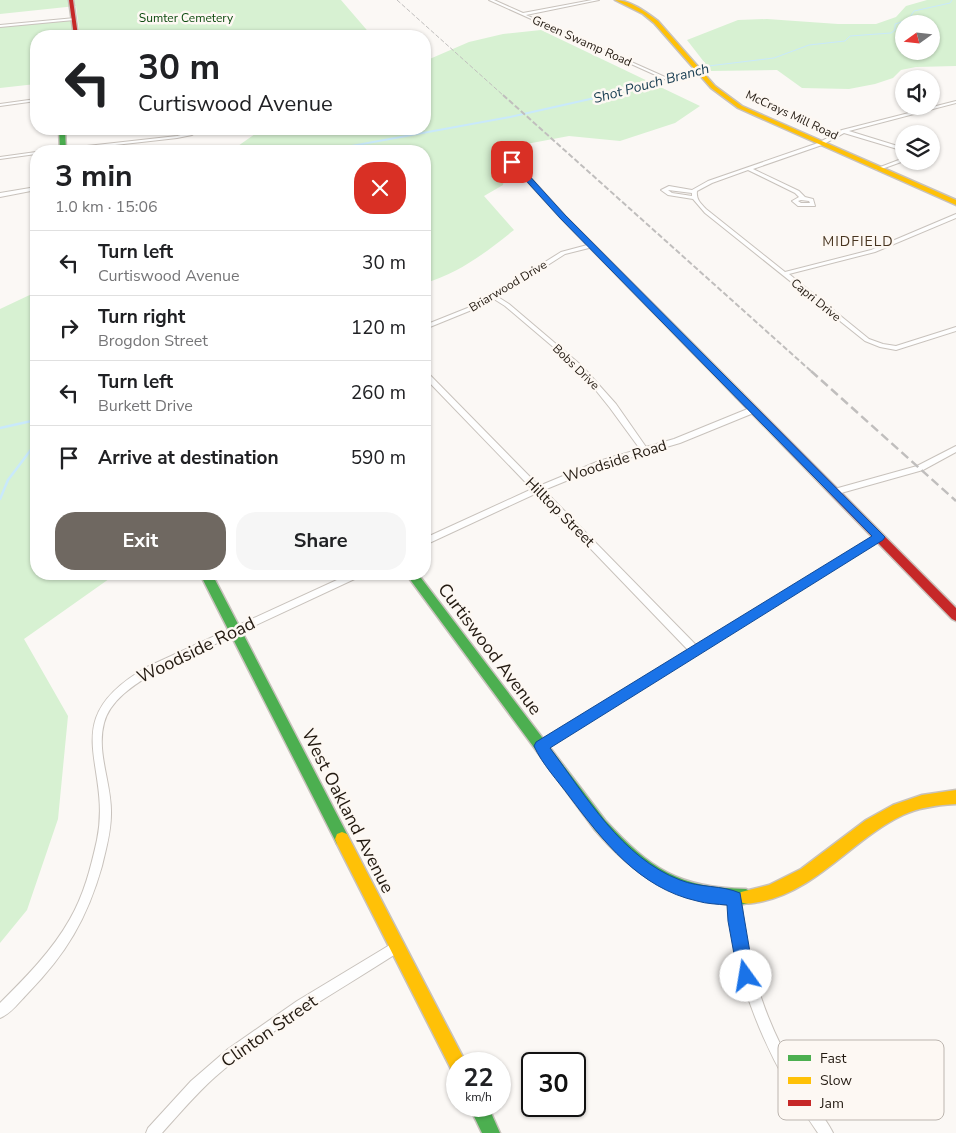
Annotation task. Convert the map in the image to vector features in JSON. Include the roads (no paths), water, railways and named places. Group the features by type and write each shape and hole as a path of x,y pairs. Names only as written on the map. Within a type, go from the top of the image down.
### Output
{"street":[{"path":"71,0 75,30"},
{"name":"Green Swamp Road","path":"491,0 667,79"},
{"path":"572,0 580,3"},
{"path":"523,14 597,0"},
{"name":"McCrays Mill Road","path":"617,0 640,11 656,22 700,74 716,90 740,107 956,204"},
{"path":"0,26 74,19"},
{"path":"0,105 30,101"},
{"name":"Capri Drive","path":"956,102 844,131 820,144 710,182 694,195 707,212 859,335 875,344 896,348 956,330"},
{"path":"844,131 895,147"},
{"path":"110,145 186,135"},
{"path":"0,158 30,154"},
{"path":"512,162 591,246 956,616"},
{"path":"877,169 895,162"},
{"path":"749,169 797,192 803,198"},
{"path":"0,194 30,190"},
{"path":"784,274 873,251 956,216"},
{"name":"Briarwood Drive","path":"431,325 494,297 558,255 591,246"},
{"name":"Bobs Drive","path":"494,297 507,305 580,367 602,392 645,451"},
{"name":"Hilltop Street","path":"431,380 695,650"},
{"name":"Woodside Road","path":"431,539 537,490 602,463 688,437 753,410"},
{"path":"834,492 920,468 956,449"},
{"path":"540,746 880,537"},
{"name":"West Oakland Avenue","path":"209,580 451,1052"},
{"name":"Woodside Road","path":"0,1012 43,968 64,941 90,890 100,852 106,814 105,789 96,741 99,722 109,702 120,689 132,680 345,580"},
{"name":"Curtiswood Avenue","path":"416,580 600,825 635,862 655,877 678,887 696,894 735,898 760,896 780,890 802,878 879,818 930,799 956,797"},
{"path":"735,898 740,951 753,1000 778,1054"},
{"name":"Clinton Street","path":"153,1133 191,1090 229,1057 261,1034 398,946"},
{"path":"484,1117 492,1133"},
{"path":"817,1120 826,1133"}],"waterway":[{"name":"Shot Pouch Branch","path":"603,96 644,87 692,68 774,58 809,45 845,41 850,36 891,33 895,30 895,24 908,20 914,11 950,3 952,0"},
{"name":"Shot Pouch Branch","path":"431,131 510,117 608,95"},
{"name":"Shot Pouch Branch","path":"357,145 412,135"},
{"name":"Shot Pouch Branch","path":"0,428 30,421"},
{"path":"0,499 8,480 30,451"}],"railway":[{"path":"397,0 430,30"},
{"path":"431,31 504,96"},
{"path":"503,95 812,372"},
{"path":"811,371 956,501"}],"district":[{"name":"MIDFIELD","path":"858,241"}],"park label":[{"name":"Sumter Cemetery","path":"186,18"}]}
